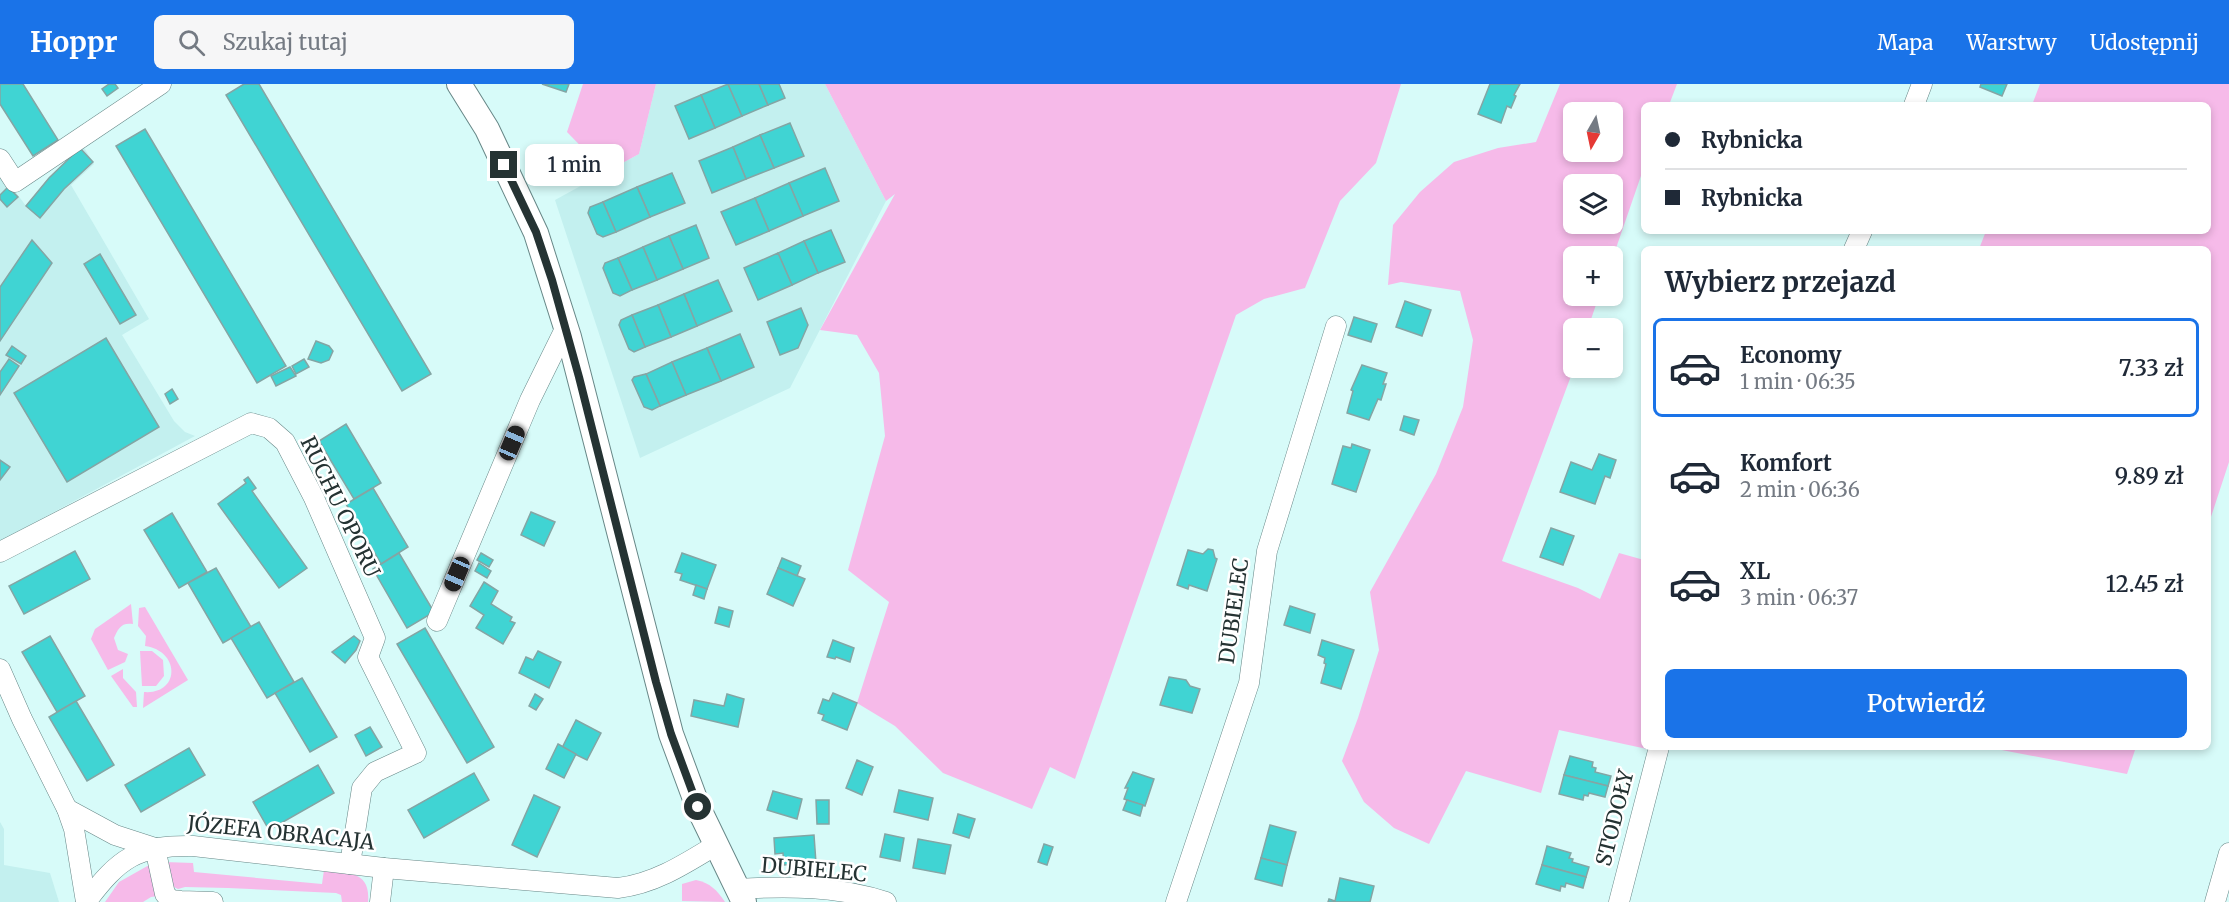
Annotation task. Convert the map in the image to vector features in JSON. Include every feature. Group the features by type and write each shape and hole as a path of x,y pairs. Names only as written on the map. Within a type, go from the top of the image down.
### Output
{"street":[{"path":"0,159 15,182 161,84"},
{"path":"459,84 487,129 536,232 566,327 671,734 698,807 741,895"},
{"path":"1915,102 1922,84"},
{"name":"DUBIELEC","path":"1176,902 1249,683 1267,551 1336,326"},
{"path":"437,621 530,400 566,327"},
{"name":"RUCHU OPORU","path":"0,552 251,423 269,428 285,442 314,498 375,638 368,657 416,753 375,772 362,788 350,864"},
{"path":"0,669 67,809 74,829 86,902"},
{"name":"STODOŁY","path":"1618,902 1658,750"},
{"path":"67,809 115,835 155,848 165,894 171,900 213,902"},
{"name":"JÓZEFA OBRACAJA","path":"86,902 103,879 130,856 168,846 193,846 384,868"},
{"path":"380,902 384,868 618,888 635,886 653,879 716,846"},
{"path":"2215,902 2229,852"},
{"name":"DUBIELEC","path":"741,895 809,889 838,892 886,902"}],"shaded area":[{"path":"583,84 656,84 639,154 606,172 567,132"},
{"path":"656,84 825,84 886,201 790,388 640,458 555,200 639,154"},
{"path":"825,84 1401,84 1376,163 1340,201 1305,288 1264,299 1236,315 1075,779 1050,767 1032,809 943,773 895,726 857,703 889,602 848,570 885,436 879,373 857,335 820,330 895,194 886,201"},
{"path":"1560,84 1677,84 1670,102 1641,102 1641,176 1623,228 1623,174 1563,174 1563,234 1621,234 1617,246 1563,246 1563,306 1596,306 1591,318 1563,318 1563,378 1570,378 1502,561 1578,588 1600,599 1619,553 1641,559 1641,748 1559,730 1541,793 1466,771 1429,844 1394,828 1364,802 1342,761 1379,650 1370,592 1436,474 1463,407 1473,340 1460,291 1401,282 1388,285 1393,225 1420,192 1454,162 1498,148 1536,142"},
{"path":"2040,84 2229,84 2229,462 2211,517 2211,246 1980,246 1985,234 2211,234 2211,102 2033,102"},
{"path":"83,146 94,164 71,185 149,319 122,335 174,421 185,432 195,436 0,541 0,171 26,206 50,177"},
{"path":"131,604 133,624 123,625 114,638 118,650 128,654 125,662 108,670 91,639 95,629"},
{"path":"145,607 188,680 143,708 144,692 156,691 164,687 170,680 172,672 165,656 145,646 146,636 138,626 139,608"},
{"path":"140,651 152,651 163,660 164,676 156,686 142,686"},
{"path":"123,669 123,678 136,692 137,707 133,707 111,676"},
{"path":"2002,750 2135,750 2127,774"},
{"path":"0,822 4,829 4,865 50,873 59,902 0,902"},
{"path":"165,862 193,863 194,872 322,884 324,870 349,873 362,879 366,884 368,902 342,902 341,895 336,893 228,888 185,887 178,889 172,886"},
{"path":"151,864 159,896 151,897 143,902 105,902 119,882"},
{"path":"696,880 713,888 725,902 682,901 682,884"}],"building":[{"path":"0,84 23,84 58,140 33,156 0,104"},
{"path":"109,84 115,84 118,88 107,96 102,89"},
{"path":"244,84 259,84 431,374 402,391 226,95"},
{"path":"542,84 569,84 566,92"},
{"path":"728,84 742,116 715,128 701,95"},
{"path":"728,84 759,84 768,105 742,116"},
{"path":"759,84 779,84 785,98 768,105"},
{"path":"1490,84 1520,84 1511,108 1507,106 1501,123 1478,114"},
{"path":"1981,84 2007,84 2002,96 1980,87"},
{"path":"701,95 715,128 689,139 675,106"},
{"path":"790,123 804,156 774,168 760,135"},
{"path":"145,129 286,366 257,383 116,146"},
{"path":"760,135 774,168 746,179 733,147"},
{"path":"733,147 746,179 712,193 699,161"},
{"path":"80,148 93,162 64,189 40,218 26,206 49,178"},
{"path":"825,168 839,201 803,216 789,183"},
{"path":"672,173 685,203 650,217 637,187"},
{"path":"789,183 803,216 769,231 755,198"},
{"path":"8,187 18,197 7,207 0,199 0,195"},
{"path":"637,187 650,217 616,232 603,202"},
{"path":"755,198 769,231 736,245 721,212"},
{"path":"603,202 616,232 603,237 597,234 588,213 590,207"},
{"path":"696,225 709,258 683,269 669,236"},
{"path":"831,230 845,262 818,273 804,241"},
{"path":"669,236 683,269 657,280 643,247"},
{"path":"32,240 52,263 0,341 0,287"},
{"path":"804,241 818,273 792,285 778,253"},
{"path":"643,247 657,280 632,290 618,258"},
{"path":"778,253 792,285 758,300 744,268"},
{"path":"100,254 136,315 120,324 84,264"},
{"path":"618,258 632,290 620,296 613,293 603,268 605,263"},
{"path":"718,280 732,311 697,326 684,294"},
{"path":"684,294 697,326 671,337 658,305"},
{"path":"1405,301 1431,310 1422,336 1396,327"},
{"path":"658,305 671,337 645,347 632,315"},
{"path":"801,308 808,325 798,348 780,355 767,322"},
{"path":"632,315 645,347 634,352 629,349 619,325 621,320"},
{"path":"1354,317 1377,324 1371,342 1348,335"},
{"path":"740,334 754,367 721,381 707,348"},
{"path":"106,338 159,427 67,482 14,393"},
{"path":"316,341 329,346 333,351 329,360 321,363 308,359"},
{"path":"12,346 26,356 21,364 6,355"},
{"path":"707,348 721,381 686,395 672,362"},
{"path":"9,359 19,366 0,395 0,372"},
{"path":"304,359 309,367 296,374 292,366"},
{"path":"672,362 686,395 660,406 646,374"},
{"path":"1362,365 1387,373 1381,400 1378,399 1369,420 1347,413 1353,391 1351,390"},
{"path":"290,367 296,376 276,386 271,376"},
{"path":"646,374 660,406 652,410 644,407 632,380 634,377"},
{"path":"172,389 178,399 170,404 165,394"},
{"path":"1404,416 1419,420 1414,435 1400,430"},
{"path":"346,424 381,483 354,499 319,441"},
{"path":"1352,444 1370,450 1356,492 1332,484 1343,446 1351,448"},
{"path":"1599,454 1616,460 1610,478 1605,476 1595,504 1560,492 1571,462 1592,470"},
{"path":"0,460 10,467 0,480"},
{"path":"248,477 256,488 252,491 307,568 279,588 218,504 246,483 244,480"},
{"path":"373,488 408,547 381,564 346,504"},
{"path":"531,512 555,522 544,546 521,535"},
{"path":"172,513 207,572 179,588 144,530"},
{"path":"1551,528 1574,536 1563,565 1540,557"},
{"path":"1208,549 1213,550 1217,559 1207,591 1189,585 1188,589 1177,585 1188,550 1203,554"},
{"path":"75,551 90,579 24,614 9,586"},
{"path":"399,553 434,612 407,628 373,569"},
{"path":"481,553 493,560 489,567 477,560"},
{"path":"682,553 716,565 707,589 680,580 682,574 675,572"},
{"path":"782,558 801,566 797,576 778,568"},
{"path":"479,563 491,571 487,578 475,571"},
{"path":"216,568 251,627 223,643 188,583"},
{"path":"778,568 805,579 793,606 767,594"},
{"path":"484,582 498,591 491,604 512,617 510,621 515,623 503,644 476,628 484,615 470,606"},
{"path":"696,585 707,589 704,599 693,595"},
{"path":"1290,606 1315,614 1310,633 1284,625"},
{"path":"719,607 733,611 729,627 715,623"},
{"path":"259,622 294,682 267,698 231,638"},
{"path":"425,628 494,747 467,763 397,644"},
{"path":"50,636 85,696 57,712 22,652"},
{"path":"354,636 360,641 345,663 332,652"},
{"path":"833,640 854,648 850,662 836,657 835,659 827,657"},
{"path":"1322,640 1354,650 1341,689 1321,683 1326,664 1324,663 1325,658 1318,655"},
{"path":"538,651 561,662 549,688 519,673 526,657 533,660"},
{"path":"1169,677 1186,680 1190,686 1200,689 1192,713 1160,705"},
{"path":"302,678 337,737 310,752 275,693"},
{"path":"833,693 857,703 847,730 822,720 824,715 818,713 823,699 829,701"},
{"path":"535,694 543,699 536,710 529,706"},
{"path":"727,694 744,699 738,727 691,716 694,700 724,706"},
{"path":"76,701 114,765 87,781 49,717"},
{"path":"576,720 601,733 587,760 562,748"},
{"path":"370,727 382,747 366,756 355,735"},
{"path":"558,744 576,754 564,778 546,769"},
{"path":"189,748 205,775 141,812 125,785"},
{"path":"1570,756 1593,762 1592,767 1596,768 1595,772 1611,776 1608,786 1564,775"},
{"path":"857,760 873,767 862,795 846,788"},
{"path":"318,765 334,793 269,830 253,802"},
{"path":"1133,772 1154,779 1145,806 1124,799 1128,788 1125,788"},
{"path":"474,773 489,800 424,838 408,810"},
{"path":"1564,775 1608,786 1605,797 1589,793 1588,796 1584,795 1583,800 1559,794"},
{"path":"899,790 933,798 928,820 894,812"},
{"path":"773,791 802,799 797,819 767,810"},
{"path":"534,795 560,807 537,857 512,845"},
{"path":"816,800 829,800 829,824 817,824"},
{"path":"1127,800 1143,805 1140,816 1123,810"},
{"path":"958,814 975,819 969,838 953,833"},
{"path":"1270,825 1296,832 1287,865 1261,858"},
{"path":"885,834 904,838 900,861 880,857"},
{"path":"814,835 816,863 784,865 783,853 775,854 774,838"},
{"path":"918,839 951,845 945,874 913,868"},
{"path":"1044,844 1053,847 1047,865 1038,862"},
{"path":"1547,846 1571,853 1569,858 1573,859 1572,862 1589,867 1586,877 1542,865"},
{"path":"1261,858 1287,865 1282,886 1255,879"},
{"path":"1542,865 1586,877 1583,888 1566,883 1565,887 1561,886 1560,891 1536,884"},
{"path":"1340,878 1374,886 1370,902 1328,902 1329,899 1335,901"}],"route":[{"path":"504,165 536,232 552,280 579,377 656,682 671,734 698,807"}]}
